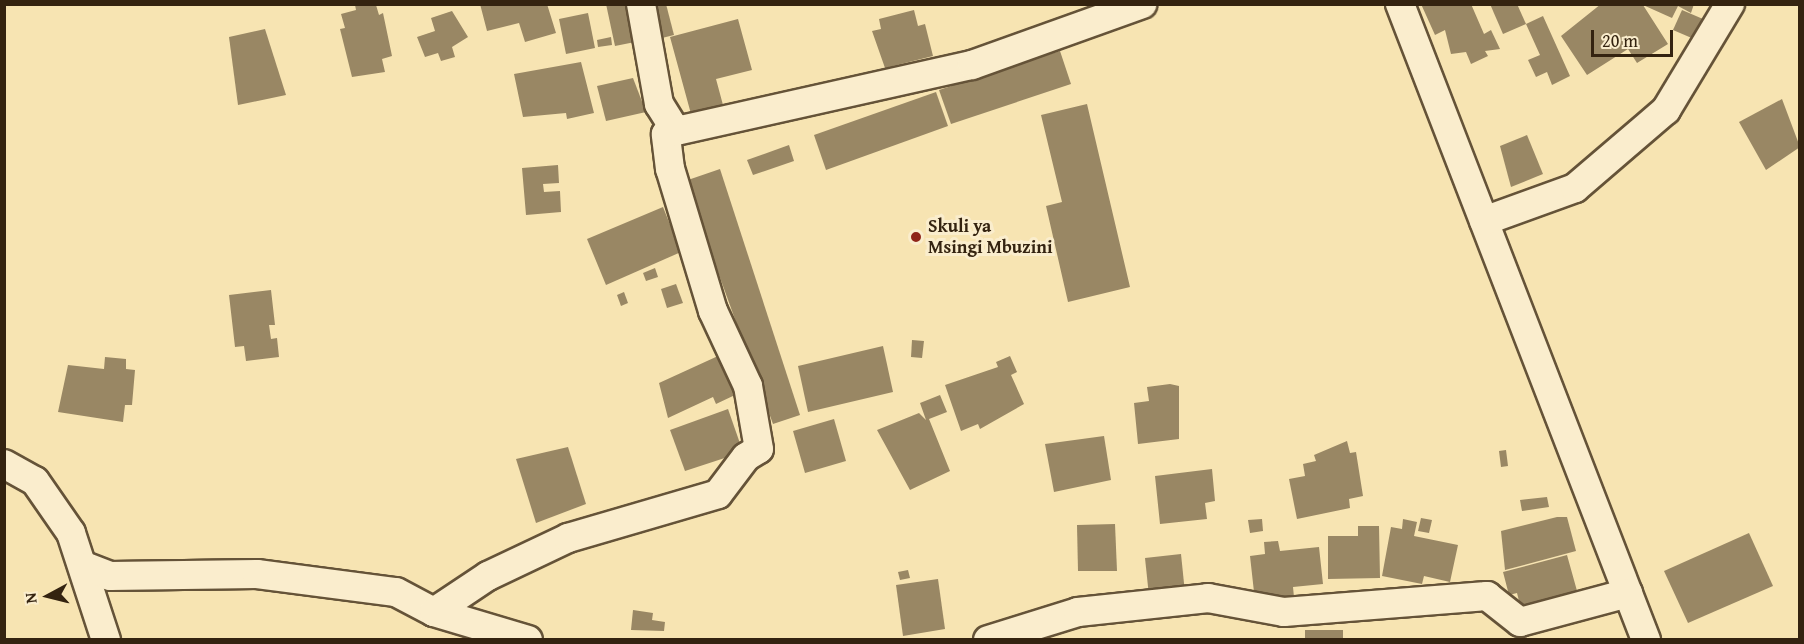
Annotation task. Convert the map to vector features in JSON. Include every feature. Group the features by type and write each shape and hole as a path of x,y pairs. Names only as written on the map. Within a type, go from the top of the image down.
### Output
{"street":[{"path":"641,4 659,104 676,131 972,65 1142,4"},
{"path":"1400,4 1647,639"},
{"path":"1484,221 1575,188 1666,110 1730,4"},
{"path":"435,612 488,576 568,538 718,494 746,457 759,449 748,386 710,301 670,169 666,134 672,125"},
{"path":"4,465 35,481 71,533 87,567 106,639"},
{"path":"87,567 110,576 268,576 396,592 435,612 528,639"},
{"path":"988,639 1078,612 1208,598 1284,612 1486,596 1520,622 1628,593"}],"building":[{"path":"480,4 547,4 556,33 525,42 519,23 487,31"},
{"path":"606,4 632,4 640,41 615,46"},
{"path":"649,4 666,4 674,35 658,39"},
{"path":"1421,4 1471,4 1484,34 1491,30 1500,49 1485,51 1488,56 1471,64 1466,52 1451,54 1445,30 1435,35"},
{"path":"1490,4 1517,4 1526,24 1503,34"},
{"path":"1601,4 1694,4 1691,13 1678,6 1672,18 1643,5 1668,44 1637,63 1628,49 1587,75 1561,36"},
{"path":"355,5 376,5 379,15 383,13 392,56 382,59 385,72 352,77 340,29 345,28 341,14 356,10"},
{"path":"914,10 918,26 925,24 933,56 885,68 872,31 881,29 879,19"},
{"path":"1682,10 1703,19 1694,39 1673,30"},
{"path":"452,11 468,37 452,47 455,57 441,61 438,53 425,57 417,37 435,31 431,18"},
{"path":"588,13 595,48 566,54 559,19"},
{"path":"1543,16 1570,76 1552,85 1547,72 1536,77 1528,60 1540,55 1526,24"},
{"path":"738,19 752,70 716,79 723,105 691,114 670,37"},
{"path":"265,29 286,95 238,105 229,37"},
{"path":"611,37 612,45 598,47 597,40"},
{"path":"1060,51 1071,84 951,124 939,90"},
{"path":"581,62 594,113 567,119 566,113 523,117 514,74"},
{"path":"633,78 646,112 606,121 597,86"},
{"path":"936,92 948,126 826,170 814,135"},
{"path":"1782,99 1800,147 1766,170 1739,122"},
{"path":"1087,104 1130,287 1068,302 1046,206 1062,202 1041,115"},
{"path":"1527,135 1543,174 1511,187 1500,146"},
{"path":"789,145 794,161 753,175 747,160"},
{"path":"558,165 559,183 543,184 544,192 560,191 561,212 526,215 522,168"},
{"path":"720,169 800,415 773,424 685,181"},
{"path":"663,207 681,252 606,285 587,239"},
{"path":"655,268 658,277 646,281 643,273"},
{"path":"676,284 683,303 667,308 661,289"},
{"path":"271,290 275,325 269,325 271,339 277,338 279,357 246,361 244,346 235,347 229,295"},
{"path":"624,292 628,303 621,306 617,295"},
{"path":"912,340 924,341 922,358 911,357"},
{"path":"883,346 893,392 808,412 798,366"},
{"path":"718,356 735,395 716,404 713,397 668,418 659,383"},
{"path":"1010,356 1017,372 1011,375 1024,404 980,429 978,424 961,431 945,385 998,367 996,362"},
{"path":"105,357 126,359 126,369 135,370 132,405 125,405 123,422 58,412 68,365 104,369"},
{"path":"1170,384 1179,386 1179,439 1138,444 1134,403 1149,401 1147,387"},
{"path":"940,395 947,412 929,419 950,471 910,490 877,430 919,413 926,420 920,403"},
{"path":"728,409 743,452 685,471 670,430"},
{"path":"834,419 846,461 805,473 793,431"},
{"path":"1104,436 1111,480 1054,492 1045,444"},
{"path":"1347,441 1350,453 1356,452 1363,496 1349,499 1350,508 1297,519 1289,479 1305,476 1303,464 1316,461 1314,455"},
{"path":"568,447 586,504 536,523 516,459"},
{"path":"1506,450 1508,466 1501,467 1499,451"},
{"path":"1212,469 1215,501 1205,503 1207,519 1160,524 1155,476"},
{"path":"1547,497 1549,507 1522,511 1520,500"},
{"path":"1557,517 1567,517 1576,551 1505,570 1501,531"},
{"path":"1421,518 1432,520 1429,533 1418,531"},
{"path":"1262,519 1263,531 1250,533 1248,520"},
{"path":"1403,519 1417,522 1414,536 1458,545 1450,582 1424,576 1422,584 1382,576 1391,527 1402,529"},
{"path":"1115,524 1117,571 1078,571 1077,525"},
{"path":"1358,526 1379,526 1380,578 1328,579 1328,536 1358,536"},
{"path":"1749,533 1773,586 1688,623 1664,571"},
{"path":"1278,541 1280,551 1319,547 1323,584 1293,587 1294,597 1255,601 1250,556 1265,554 1264,542"},
{"path":"1181,554 1185,593 1149,596 1145,558"},
{"path":"1567,555 1579,598 1522,613 1517,593 1509,595 1503,572"},
{"path":"908,570 910,578 900,580 898,572"},
{"path":"938,579 945,629 903,636 896,585"},
{"path":"633,610 653,613 652,620 665,622 664,631 631,630"},
{"path":"1305,630 1343,630 1343,640 1305,640"}],"place":[{"name":"Skuli ya Msingi Mbuzini","path":"916,237"}]}
